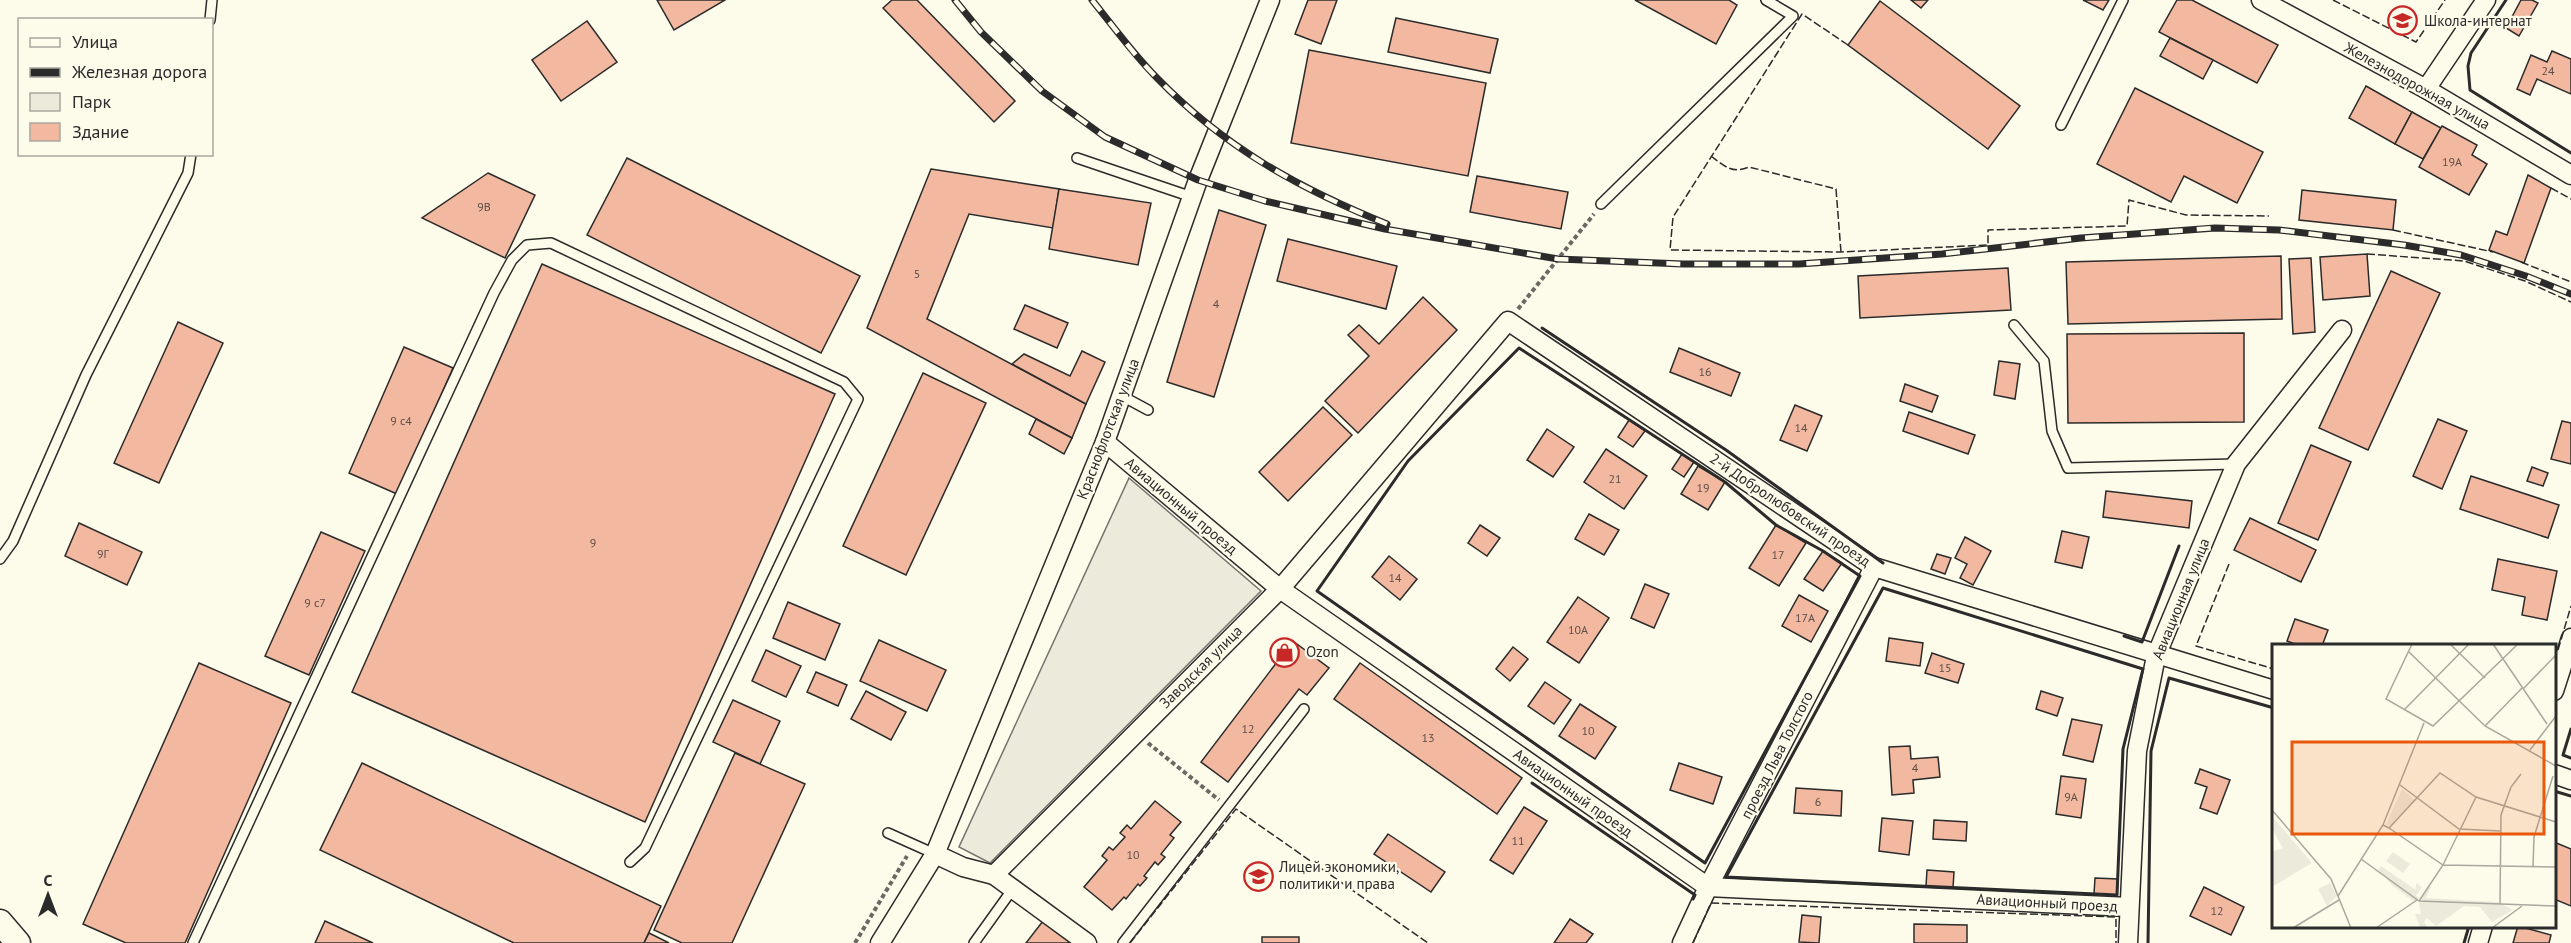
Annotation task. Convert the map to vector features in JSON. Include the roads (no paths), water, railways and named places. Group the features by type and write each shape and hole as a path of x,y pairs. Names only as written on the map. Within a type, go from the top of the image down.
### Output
{"street":[{"name":"Краснофлотская улица","path":"934,854 1105,442 1192,197 1270,0"},
{"path":"2426,89 2486,0"},
{"name":"Железнодорожная улица","path":"2271,2 2426,89 2571,175"},
{"name":"2-й Добролюбовский проезд","path":"1508,321 1874,567 2156,656 2272,689"},
{"name":"Заводская улица","path":"994,875 1280,589 1508,321"},
{"name":"Авиационная улица","path":"2128,943 2137,751 2156,656 2236,464 2342,330"},
{"name":"Авиационный проезд","path":"1105,442 1280,589 1708,887 2129,907"},
{"name":"проезд Льва Толстого","path":"1682,943 1708,887 1874,567"},
{"path":"2556,685 2571,638"},
{"path":"2556,775 2571,780"},
{"path":"880,943 934,854 963,867 994,875 1078,940"},
{"path":"0,922 18,943"},
{"path":"2478,943 2483,928"}],"lane":[{"path":"210,18 212,0"},
{"path":"1601,204 1656,147 1796,18 1766,0"},
{"path":"2061,125 2123,0"},
{"path":"0,559 13,541 86,375 188,173 191,156"},
{"path":"1077,158 1192,197"},
{"path":"193,943 495,293 512,260 527,245 550,243 844,382 858,399 645,848 630,862"},
{"path":"2014,325 2044,361 2052,431 2068,468 2236,464"},
{"path":"1122,396 1148,410"},
{"path":"1123,943 1304,709"},
{"path":"888,833 934,854"},
{"path":"974,943 1012,890"}],"railway":[{"path":"955,0 981,32 1042,91 1105,137 1198,180 1265,201 1385,229 1558,259 1683,264 1799,264 1942,254 2081,238 2215,228 2279,230 2404,245 2461,255 2526,276 2571,294"},
{"path":"1092,0 1148,69 1182,103 1209,125 1236,145 1293,180 1387,224"}],"place":[{"name":"Школа-интернат","path":"2403,21"},
{"name":"Ozon","path":"1285,652"},
{"name":"Лицей экономики, политики и права","path":"1258,876"}]}
